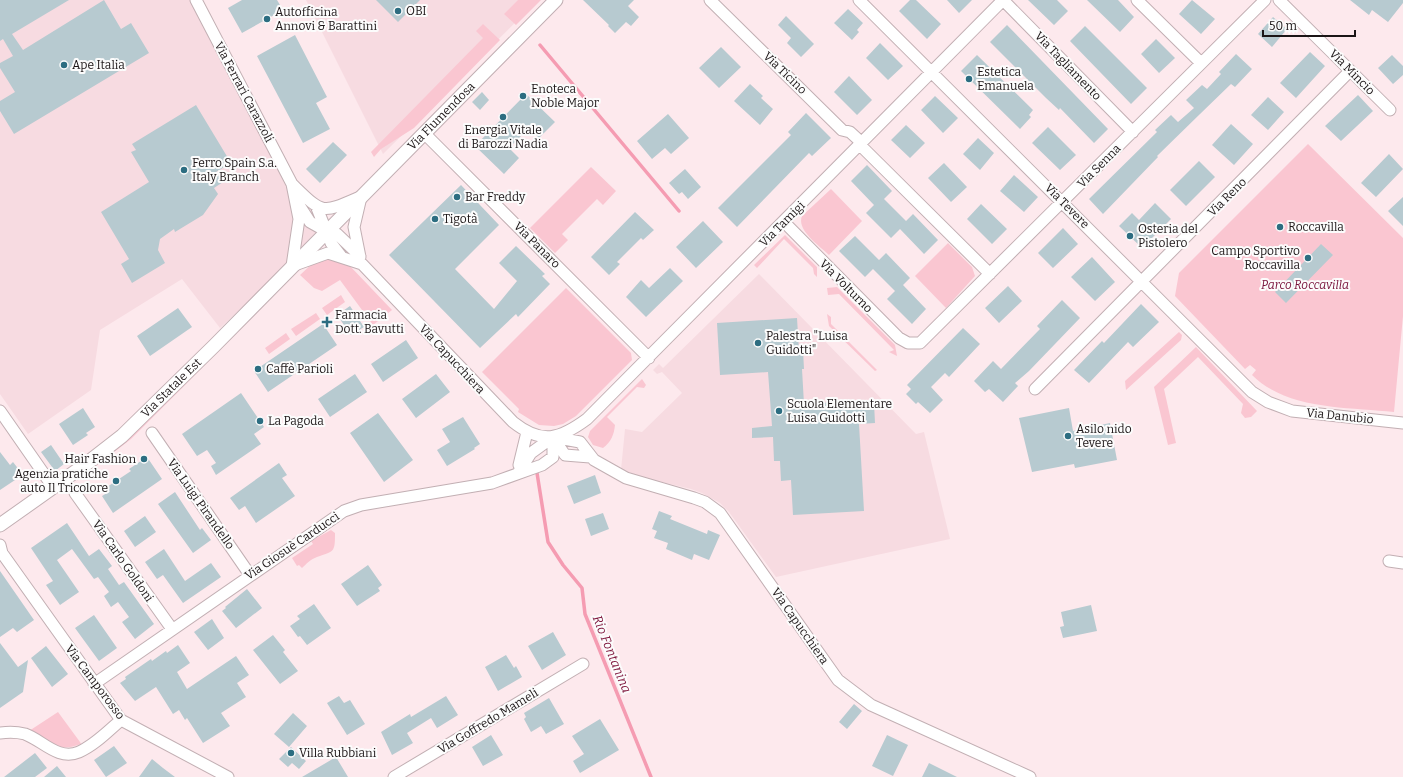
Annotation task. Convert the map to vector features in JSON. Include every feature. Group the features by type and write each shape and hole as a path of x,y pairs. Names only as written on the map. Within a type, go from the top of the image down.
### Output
{"street":[{"name":"Via Ferrari Carazzoli","path":"196,0 292,184 297,202 299,219 292,266"},
{"name":"Via Flumendosa","path":"326,231 556,0"},
{"name":"Via Ticino","path":"710,0 842,130 850,132 990,274"},
{"name":"Via Tevere","path":"859,0 1063,202 1195,337 1252,392 1278,407"},
{"name":"Via Tamigi","path":"553,437 566,434 588,419 1003,0"},
{"name":"Via Tagliamento","path":"1003,0 1133,132"},
{"path":"1137,0 1201,63"},
{"name":"Via Senna","path":"913,344 923,342 1265,0"},
{"name":"Via Mincio","path":"1279,0 1349,68 1349,72 1390,110"},
{"name":"Via Reno","path":"1035,389 1349,72"},
{"name":"Via Panaro","path":"424,133 649,358"},
{"name":"Via Ferrari Carazzoli","path":"292,184 317,208 326,231"},
{"path":"317,208 330,209 361,197"},
{"path":"361,197 354,227 361,260"},
{"name":"Via Ferrari Carazzoli","path":"297,202 310,222 326,231"},
{"name":"Via Volturno","path":"784,222 899,338 913,344"},
{"path":"326,231 331,243 341,256"},
{"name":"Via Capucchiera","path":"326,231 337,234 500,410 527,432 537,436 553,437 580,442 590,457 626,478 705,502 720,513 838,680 871,705 1030,777"},
{"name":"Via Statale Est","path":"0,525 53,488 122,436 214,346 326,231"},
{"name":"Via Capucchiera","path":"292,266 328,253 361,260"},
{"name":"Via Danubio","path":"1278,407 1292,411 1403,423"},
{"path":"0,411 53,488"},
{"path":"518,473 527,432"},
{"name":"Via Luigi Pirandello","path":"152,433 250,575"},
{"path":"518,473 531,453 553,437"},
{"name":"Via Giosuè Carducci","path":"94,684 344,511 361,505 492,483 534,468 540,453 553,437"},
{"name":"Via Carlo Goldoni","path":"75,493 172,629"},
{"name":"Via Camporosso","path":"0,545 2,552 94,684 121,720 228,777"},
{"path":"1389,561 1403,563"},
{"name":"Via Goffredo Mameli","path":"394,777 583,664"},
{"path":"0,733 7,732 25,734 46,747 64,754 74,754 93,743 121,720"}],"shaded area":[{"path":"0,0 197,0 292,185 327,228 220,328 182,279 100,330 91,390 28,434 0,394"},
{"path":"306,0 538,0 383,154"},
{"name":"Scuola Elementare Luisa Guidotti","path":"759,274 916,434 924,432 950,539 776,577 729,512 720,503 691,489 641,477 621,470 625,429 642,432 682,393 662,372 657,374 653,370 659,364 663,368"}],"green space":[{"path":"518,0 541,0 516,25 504,14"},
{"path":"483,24 500,40 414,128 381,149 374,157 371,152 483,38 476,31"},
{"name":"Parco Roccavilla","path":"1308,144 1403,238 1403,316 1394,412 1318,405 1282,395 1266,386 1252,375 1256,370 1250,365 1245,369 1175,296 1179,273"},
{"path":"591,167 616,191 603,205 597,199 562,234 568,240 555,253 530,228"},
{"path":"831,189 862,221 829,255 810,237 802,227 801,221 802,216"},
{"path":"785,235 817,267 817,277 814,274 813,268 784,239 757,268 754,265"},
{"path":"948,243 972,267 975,276 946,308 915,276"},
{"path":"328,257 349,265 392,310 373,325 340,280 322,291 314,288 300,275 314,262"},
{"path":"837,287 895,345 897,356 889,352 894,350 839,294 828,295 827,288"},
{"path":"566,288 631,353 632,360 576,416 563,424 554,426 539,425 518,412 519,409 482,372"},
{"path":"341,295 345,302 327,315 322,308"},
{"path":"316,313 320,319 296,336 291,329"},
{"path":"827,314 831,317 831,324 877,370 875,371 829,326"},
{"path":"1179,332 1182,335 1181,340 1126,390 1125,381"},
{"path":"286,333 290,339 269,354 265,348"},
{"path":"1196,347 1257,411 1251,417 1245,418 1241,413 1243,404 1198,357 1164,389 1176,443 1168,445 1154,387"},
{"path":"203,367 131,439 73,484 130,438"},
{"path":"642,379 646,385 644,388 637,387 607,417 615,425 610,441 603,448 593,445 588,437 590,431"},
{"path":"331,530 335,533 334,548 327,554 313,559 302,568 299,565 297,566 292,558 313,544 311,541"},
{"path":"58,712 81,744 72,747 59,747 48,743 29,731"}],"building":[{"name":"Ape Italia","path":"0,0 69,0 12,34 23,50 104,0 121,29 131,23 149,53 14,134 0,111 0,101 15,92 0,68 0,63 13,56 3,39 0,41"},
{"path":"242,0 277,0 283,10 242,33 228,8"},
{"name":"OBI","path":"376,0 420,0 398,22"},
{"path":"583,0 634,0 628,6 639,17 631,26 626,22 615,33 608,26 609,25"},
{"path":"910,0 916,0 941,24 927,39 899,11"},
{"path":"947,0 972,0 959,13"},
{"path":"1028,0 1057,0 1068,11 1054,25"},
{"path":"1087,0 1118,0 1134,17 1120,32"},
{"path":"1192,0 1215,19 1201,34 1179,14"},
{"path":"1350,0 1403,0 1403,3 1388,22 1372,10 1369,15"},
{"path":"848,9 863,23 857,30 859,32 852,40 834,23"},
{"path":"786,16 814,44 801,57 787,43 791,38 778,25"},
{"path":"1273,17 1287,29 1272,47 1258,34"},
{"path":"1007,25 1108,129 1094,143 1060,108 1059,110 1046,98 990,42"},
{"path":"1085,26 1147,88 1131,104 1070,41"},
{"path":"295,35 327,97 316,103 330,129 303,143 257,56"},
{"path":"1156,39 1175,58 1159,73 1141,54"},
{"path":"880,43 903,66 888,80 866,58"},
{"path":"721,47 741,67 719,88 699,68"},
{"path":"1310,52 1325,66 1296,98 1280,83"},
{"path":"1236,54 1252,69 1235,87 1231,84 1200,114 1157,156 1158,157 1103,214 1089,199 1157,132 1155,130 1171,115 1178,122 1194,108 1186,100 1202,85 1207,89 1221,74 1219,72"},
{"path":"977,55 1033,110 1029,115 1031,117 1020,129 961,71"},
{"path":"1392,55 1403,66 1403,75 1393,84 1378,68"},
{"path":"849,76 872,100 857,115 834,92"},
{"path":"750,84 763,96 761,98 773,109 760,125 734,101"},
{"path":"482,92 489,100 480,110 472,102"},
{"path":"526,94 555,122 539,138 529,128 509,148 519,158 504,174 475,146"},
{"path":"1358,95 1373,111 1341,141 1325,126"},
{"path":"935,96 958,118 943,133 921,110"},
{"path":"1268,97 1284,112 1268,130 1251,115"},
{"name":"Ferro Spain S.a. Italy Branch","path":"196,105 231,163 216,172 223,182 214,188 218,194 203,215 175,232 174,229 160,239 158,250 165,263 132,283 121,264 129,259 101,212 149,182 131,152 136,150 132,144"},
{"path":"806,113 831,138 812,156 809,153 737,227 718,208 791,135 788,132"},
{"path":"668,114 689,138 671,154 665,148 652,159 637,141"},
{"path":"1231,124 1253,144 1234,165 1212,145"},
{"path":"906,125 925,143 910,158 891,140"},
{"path":"1048,127 1076,155 1060,170 1032,143"},
{"path":"978,138 994,153 980,170 963,154"},
{"path":"333,142 347,155 320,183 306,169"},
{"path":"1389,154 1403,169 1376,197 1361,183"},
{"path":"1199,161 1215,177 1186,206 1170,190"},
{"path":"944,163 967,187 951,202 928,178"},
{"path":"867,165 892,191 884,199 906,221 913,214 938,240 924,254 900,229 891,238 866,213 874,205 851,181"},
{"path":"685,169 701,187 688,199 682,192 679,194 669,183"},
{"path":"1014,175 1038,197 1024,212 1000,191"},
{"path":"461,185 499,225 455,269 494,309 517,281 499,263 516,246 545,274 542,276 550,284 518,317 516,314 480,348 389,255"},
{"path":"1403,197 1403,226 1388,211"},
{"path":"1155,203 1171,219 1142,248 1119,226 1132,213 1139,220"},
{"path":"981,204 1007,229 992,244 967,219"},
{"path":"635,212 654,230 643,240 641,238 617,262 620,264 609,275 591,257"},
{"path":"703,221 723,242 696,268 676,247"},
{"path":"1063,228 1078,244 1053,268 1038,253"},
{"path":"855,236 879,260 886,253 910,278 903,285 926,309 912,324 887,299 895,291 873,269 865,277 839,251"},
{"path":"1321,244 1333,255 1286,303 1275,292"},
{"path":"1092,257 1115,282 1095,301 1071,277"},
{"path":"670,268 683,281 646,317 626,297 641,280 649,288"},
{"path":"1008,286 1022,301 999,323 985,308"},
{"path":"1062,300 1080,318 1029,371 1015,383 1018,386 1003,402 989,389 985,392 974,381 993,361 1001,369 1040,329 1037,326"},
{"path":"1141,304 1159,322 1133,347 1128,342 1089,383 1074,370 1102,341 1104,343"},
{"path":"350,306 364,327 351,335 337,315"},
{"path":"178,308 192,327 150,356 137,336"},
{"name":"Scuola Elementare Luisa Guidotti","path":"797,318 799,351 803,350 804,369 802,369 804,404 852,401 853,405 874,403 875,423 859,424 864,511 793,515 791,480 781,481 780,461 774,461 773,437 752,438 752,428 772,426 768,372 720,375 717,323"},
{"path":"323,324 337,345 268,392 254,371"},
{"path":"963,328 980,344 949,377 945,373 931,387 943,400 930,413 918,402 916,404 906,394 911,389 907,385"},
{"path":"406,340 418,358 383,382 371,364"},
{"path":"355,374 367,392 330,417 318,399"},
{"path":"436,374 450,392 416,418 402,399"},
{"path":"241,393 264,427 254,434 261,444 216,475 211,466 216,463 207,450 197,456 182,434"},
{"path":"83,408 95,427 86,433 88,435 73,445 59,424"},
{"name":"Asilo nido Tevere","path":"1069,408 1073,431 1110,423 1117,460 1075,468 1074,464 1032,472 1019,418"},
{"path":"378,413 413,460 384,482 350,433"},
{"path":"463,417 480,444 474,448 475,449 447,466 437,450 450,442 442,429"},
{"path":"51,445 64,464 55,471 41,452"},
{"path":"0,452 10,465 13,462 20,471 15,475 18,478 0,490"},
{"path":"147,457 162,479 113,513 102,496 107,493 104,489 131,471 129,469"},
{"path":"279,463 287,475 282,478 295,496 256,523 245,506 239,510 230,498"},
{"path":"595,475 601,493 574,504 567,486"},
{"path":"175,492 200,530 202,528 211,540 193,553 158,504"},
{"path":"659,511 672,516 670,519 707,534 708,530 720,535 709,560 694,554 692,560 666,549 668,543 654,538 657,531 652,529"},
{"path":"603,513 609,529 591,536 585,519"},
{"path":"145,516 156,532 135,547 124,531"},
{"path":"67,523 89,556 99,549 112,566 108,569 119,585 124,582 154,624 135,639 122,622 129,617 118,602 111,607 104,596 109,592 98,577 94,579 72,549 57,560 79,592 60,605 46,585 53,581 31,548"},
{"path":"164,549 185,581 211,563 221,577 183,603 163,575 157,579 145,562"},
{"path":"368,565 382,585 378,588 380,591 357,606 341,584"},
{"path":"0,571 34,620 17,632 13,628 0,637"},
{"path":"247,589 262,608 236,628 222,611"},
{"path":"314,604 331,628 307,645 300,636 298,637 290,626 300,619 297,616"},
{"path":"1091,605 1097,631 1063,638 1060,627 1064,626 1061,612"},
{"path":"94,615 117,648 99,661 75,628"},
{"path":"212,619 224,638 208,650 194,632"},
{"path":"553,632 566,655 542,670 528,646"},
{"path":"273,635 285,650 283,652 298,671 280,684 253,650"},
{"path":"0,643 18,667 28,660 23,692 0,708"},
{"path":"178,645 190,663 177,672 187,689 236,656 249,675 237,683 246,697 221,713 230,726 203,743 187,718 185,720 179,710 173,714 156,687 135,701 120,683 126,679 125,677 151,659 152,661"},
{"path":"46,646 68,674 52,687 31,658"},
{"path":"506,655 514,668 516,666 522,677 498,691 485,667"},
{"path":"339,696 344,703 350,700 365,724 347,735 327,703"},
{"path":"446,696 458,715 437,728 431,718 407,733 413,743 392,755 381,732 410,714 411,717"},
{"path":"549,698 564,724 546,734 541,726 531,732 524,719 526,717 524,713"},
{"path":"854,704 862,711 847,729 839,722"},
{"path":"293,713 307,726 289,747 274,734"},
{"path":"600,719 619,750 580,773 573,761 584,754 572,736"},
{"path":"491,735 503,755 483,766 472,747"},
{"path":"887,735 908,745 893,776 872,766"},
{"path":"114,746 127,763 106,777 94,760"},
{"name":"Villa Rubbiani","path":"291,747 306,761 299,769 292,763 288,767 279,759"},
{"path":"35,753 47,768 35,777 4,777"},
{"path":"336,757 348,777 302,777"},
{"path":"152,759 163,768 175,777 139,777"},
{"path":"929,763 957,777 922,777"},
{"path":"57,766 66,777 44,777"}],"waterway":[{"path":"540,45 679,211"},
{"name":"Rio Fontanina","path":"537,473 548,542 563,565 582,588 585,614 651,777"}],"place":[{"name":"OBI","path":"398,11"},
{"name":"Autofficina Annovi & Barattini","path":"267,19"},
{"name":"Ape Italia","path":"64,65"},
{"name":"Estetica Emanuela","path":"969,79"},
{"name":"Enoteca Noble Major","path":"523,96"},
{"name":"Energia Vitale di Barozzi Nadia","path":"503,117"},
{"name":"Ferro Spain S.a. Italy Branch","path":"184,170"},
{"name":"Bar Freddy","path":"457,197"},
{"name":"Tigotà","path":"435,219"},
{"name":"Roccavilla","path":"1280,227"},
{"name":"Osteria del Pistolero","path":"1130,236"},
{"name":"Campo Sportivo Roccavilla","path":"1308,258"},
{"name":"Farmacia Dott. Bavutti","path":"327,322"},
{"name":"Palestra \"Luisa Guidotti\"","path":"758,343"},
{"name":"Caffè Parioli","path":"258,369"},
{"name":"Scuola Elementare Luisa Guidotti","path":"779,411"},
{"name":"La Pagoda","path":"260,421"},
{"name":"Asilo nido Tevere","path":"1068,436"},
{"name":"Hair Fashion","path":"144,459"},
{"name":"Agenzia pratiche auto Il Tricolore","path":"116,481"},
{"name":"Villa Rubbiani","path":"291,753"}]}
